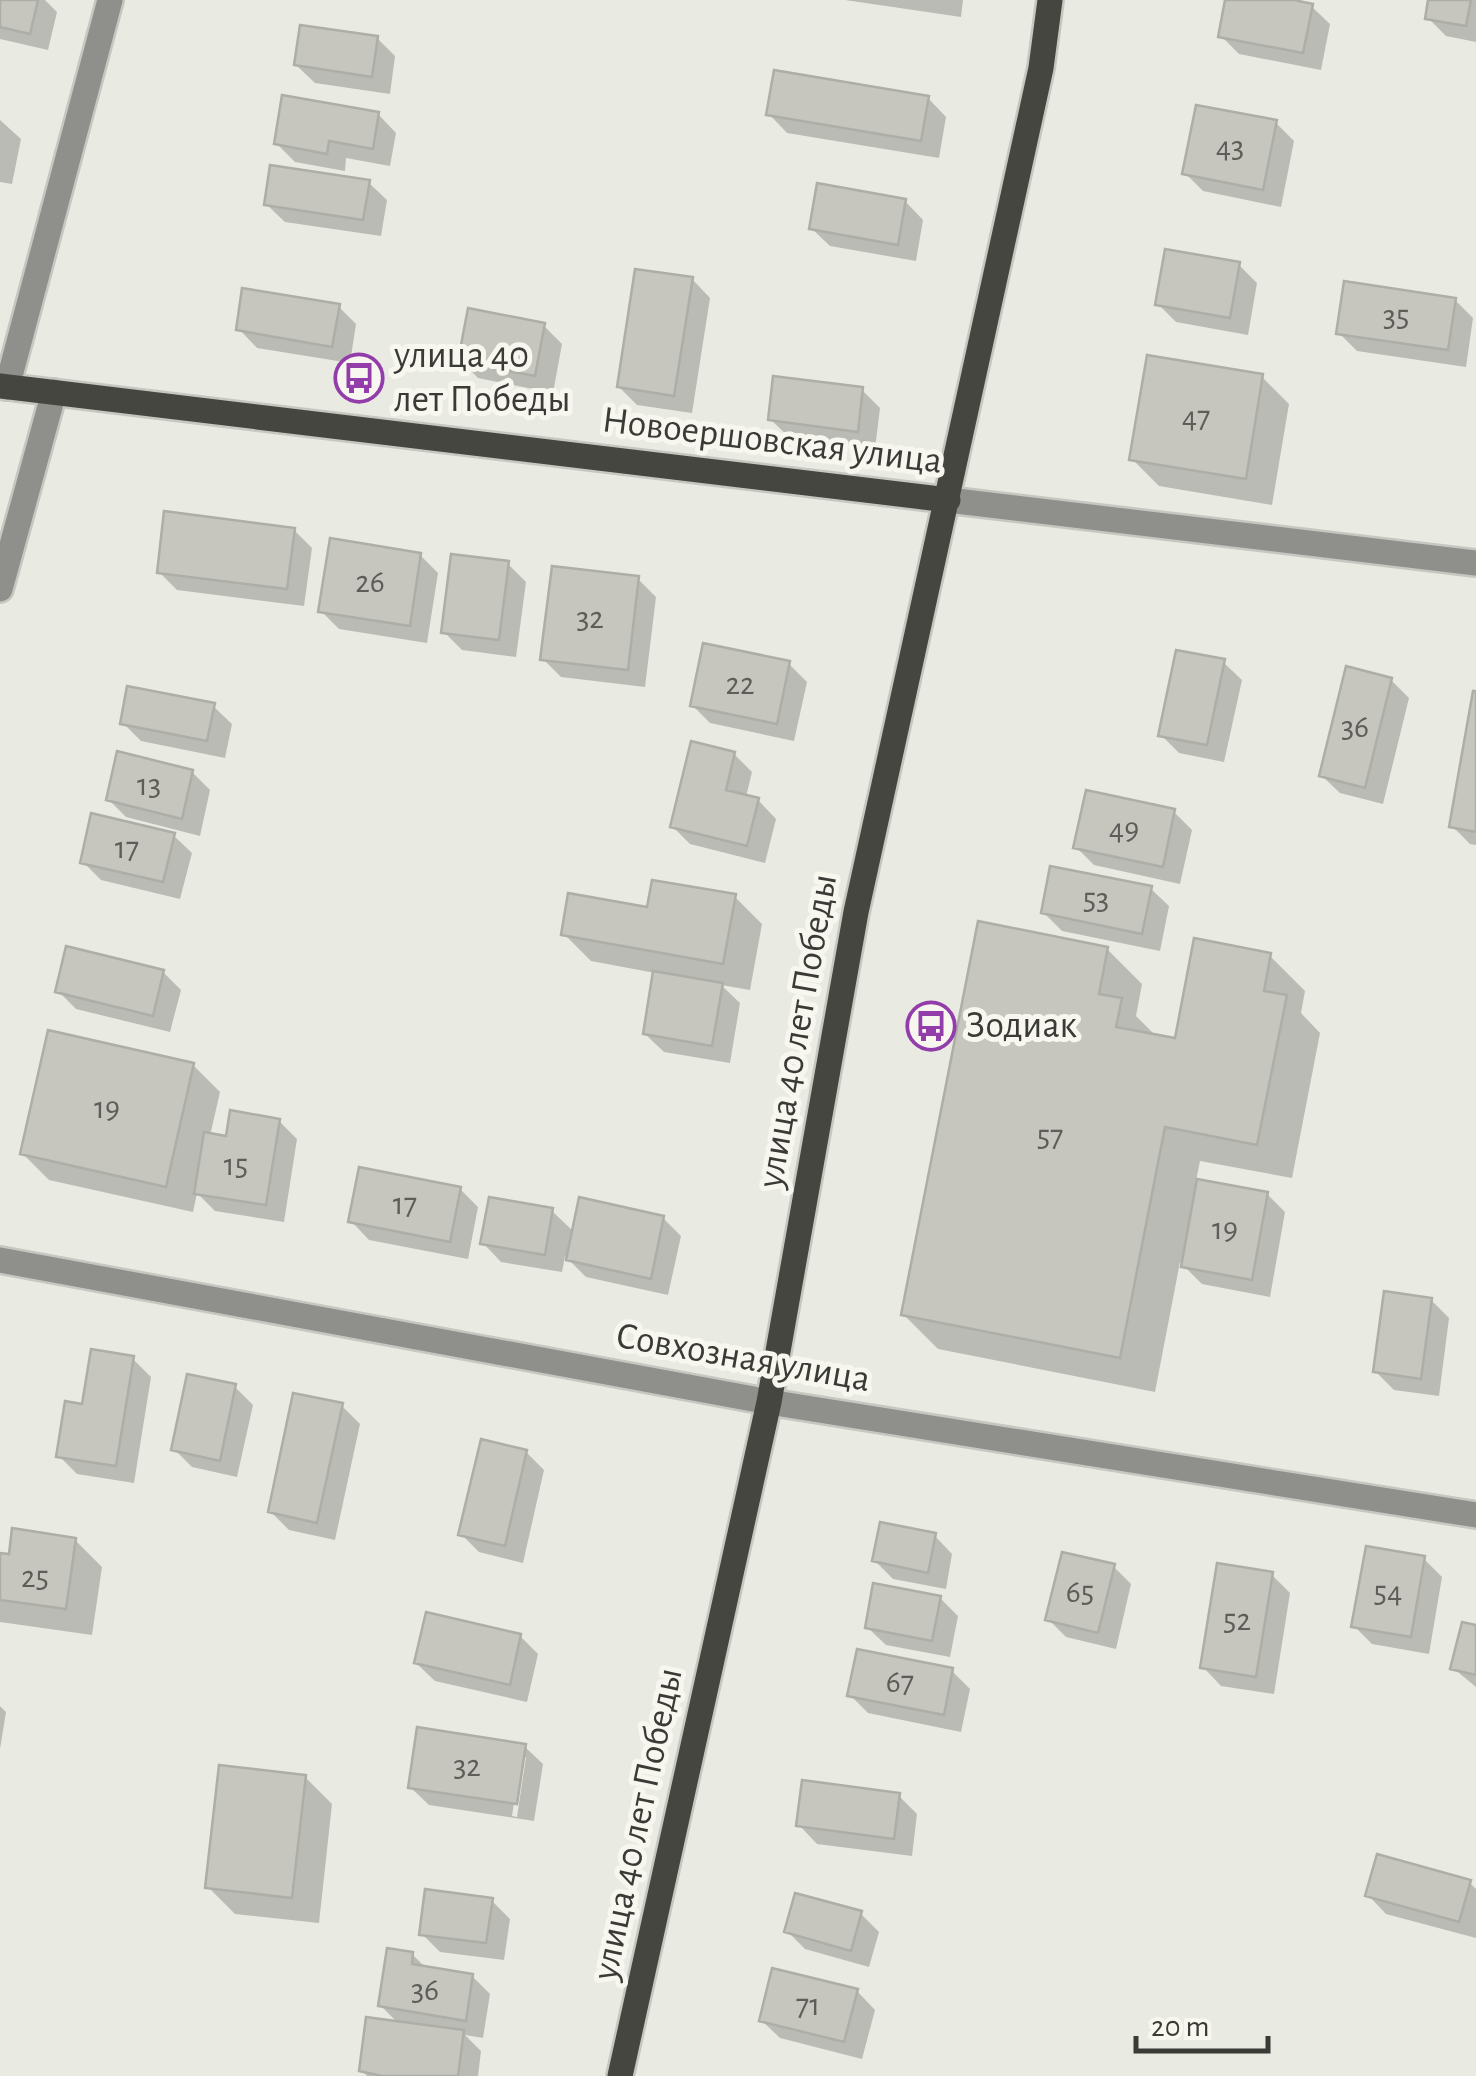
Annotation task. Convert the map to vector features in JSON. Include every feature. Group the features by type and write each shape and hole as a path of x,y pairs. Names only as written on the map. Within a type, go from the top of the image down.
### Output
{"main road":[{"name":"улица 40 лет Победы","path":"620,2076 769,1402 856,912 1041,68 1050,0"},
{"name":"Новоершовская улица","path":"4,386 948,500"}],"street":[{"path":"4,386 110,0"},
{"path":"0,590 54,392"},
{"name":"Новоершовская улица","path":"948,500 1476,564"},
{"name":"Совхозная улица","path":"0,1260 769,1402 1476,1515"}],"building":[{"path":"0,0 38,0 30,34 0,27"},
{"path":"1225,0 1294,0 1313,4 1303,53 1218,37"},
{"path":"1428,0 1471,0 1466,26 1425,19"},
{"path":"300,25 378,36 372,77 294,65"},
{"path":"774,70 929,96 921,141 766,115"},
{"path":"282,95 379,112 373,149 329,141 327,154 274,144"},
{"path":"1196,105 1277,120 1263,190 1182,174"},
{"path":"270,165 370,180 363,220 264,205"},
{"path":"817,183 906,199 898,245 809,229"},
{"path":"1165,249 1240,262 1230,318 1155,305"},
{"path":"635,269 693,277 674,396 617,387"},
{"path":"1344,281 1456,298 1448,350 1336,334"},
{"path":"242,288 340,304 332,347 236,330"},
{"path":"468,308 545,323 535,376 458,361"},
{"path":"1147,355 1263,374 1246,479 1129,460"},
{"path":"773,376 863,387 858,432 768,420"},
{"path":"164,511 295,528 287,589 157,573"},
{"path":"330,538 421,553 410,626 318,612"},
{"path":"451,554 509,561 499,640 441,633"},
{"path":"552,566 639,576 628,670 540,660"},
{"path":"703,643 790,661 777,724 690,706"},
{"path":"1176,650 1225,659 1207,745 1158,736"},
{"path":"1346,666 1392,678 1365,788 1319,776"},
{"path":"127,686 215,703 207,741 120,724"},
{"path":"1476,691 1476,832 1449,827"},
{"path":"691,741 735,752 726,790 759,798 747,846 670,827"},
{"path":"117,751 193,770 182,819 106,800"},
{"path":"1086,790 1175,809 1163,867 1073,848"},
{"path":"91,813 175,833 163,882 80,863"},
{"path":"1050,866 1152,886 1142,934 1041,913"},
{"path":"652,880 736,894 723,964 561,935 568,893 647,907"},
{"path":"978,921 1108,947 1099,994 1122,998 1116,1027 1175,1038 1194,938 1271,953 1264,991 1287,995 1257,1145 1165,1127 1120,1358 901,1315"},
{"path":"66,946 164,970 153,1016 55,992"},
{"path":"653,971 723,983 712,1046 643,1034"},
{"path":"48,1030 194,1063 166,1187 20,1154"},
{"path":"230,1110 280,1119 266,1205 194,1194 204,1132 226,1136"},
{"path":"359,1167 461,1187 450,1242 348,1222"},
{"path":"1197,1179 1268,1192 1252,1280 1181,1267"},
{"path":"489,1197 553,1208 545,1255 480,1244"},
{"path":"579,1197 664,1216 651,1279 566,1260"},
{"path":"1384,1291 1432,1298 1421,1379 1373,1372"},
{"path":"91,1349 134,1356 116,1466 56,1457 65,1401 82,1404"},
{"path":"187,1374 236,1384 220,1461 171,1450"},
{"path":"293,1393 343,1403 317,1523 268,1512"},
{"path":"481,1439 527,1450 505,1546 458,1535"},
{"path":"880,1522 936,1533 928,1573 872,1561"},
{"path":"12,1528 76,1538 66,1609 0,1600 0,1553 9,1554"},
{"path":"1366,1546 1425,1556 1411,1637 1351,1627"},
{"path":"1062,1552 1115,1564 1098,1633 1045,1620"},
{"path":"1217,1563 1273,1572 1256,1677 1200,1668"},
{"path":"873,1583 941,1596 932,1641 865,1628"},
{"path":"426,1612 521,1634 510,1685 414,1663"},
{"path":"1462,1622 1476,1625 1476,1675 1450,1669"},
{"path":"857,1649 953,1668 944,1715 847,1696"},
{"path":"417,1727 526,1744 517,1804 408,1788"},
{"path":"219,1765 306,1775 292,1898 205,1888"},
{"path":"802,1780 900,1793 894,1839 796,1826"},
{"path":"1377,1854 1471,1880 1459,1922 1365,1896"},
{"path":"425,1889 493,1898 486,1943 419,1935"},
{"path":"795,1893 862,1911 851,1951 784,1932"},
{"path":"387,1948 413,1952 412,1964 473,1974 466,2021 378,2006"},
{"path":"772,1968 858,1989 844,2042 759,2021"},
{"path":"366,2017 464,2030 458,2076 382,2076 359,2071"}],"place":[{"name":"улица 40 лет Победы","path":"359,378"},
{"name":"Зодиак","path":"931,1026"}]}
